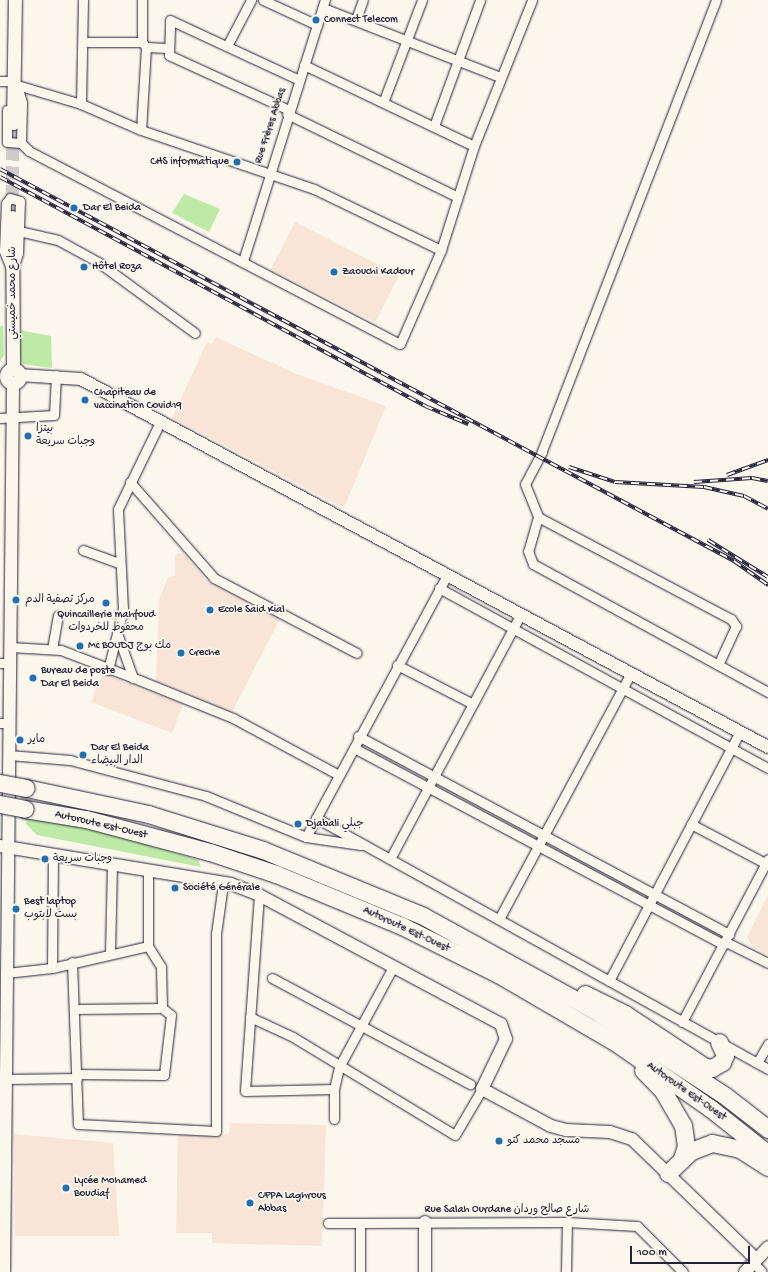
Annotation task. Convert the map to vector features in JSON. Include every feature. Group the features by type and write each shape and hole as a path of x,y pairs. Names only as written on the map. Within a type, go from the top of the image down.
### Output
{"highway":[{"name":"Autoroute Est-Ouest","path":"0,782 148,814 263,850 423,916 523,969 656,1049 768,1129"},
{"name":"Autoroute Est-Ouest","path":"0,804 86,819 195,848 338,898 498,974 615,1042 710,1108 768,1154"},
{"path":"523,969 610,1006 705,1067 712,1068 722,1062 724,1055 719,1042"},
{"path":"615,1042 652,1079 676,1110 686,1135 682,1158"},
{"path":"668,1172 682,1158 702,1145 726,1143 768,1167"}],"main road":[{"path":"13,123 11,79 15,0"},
{"name":"شارع محمد خميستي","path":"10,375 12,217"}],"street":[{"path":"81,104 83,0"},
{"path":"141,130 144,44 142,0"},
{"path":"227,46 251,0"},
{"path":"263,0 317,25"},
{"path":"356,19 363,0"},
{"path":"384,100 422,0"},
{"path":"434,126 480,0"},
{"path":"11,79 6,138 10,143 21,143 30,151 400,344 441,250 456,196 474,146 500,77 532,0"},
{"path":"716,0 544,446 525,484 538,518 528,551 532,564 768,692"},
{"path":"324,4 356,19 500,77"},
{"name":"Rue Frères Abbas","path":"243,261 268,174 324,4"},
{"path":"299,80 170,20 167,48 168,55 288,112 456,196"},
{"path":"83,42 144,44 167,48"},
{"path":"304,65 384,100 474,146"},
{"path":"11,79 81,104 141,130 314,189 441,250"},
{"path":"11,79 22,103 21,143"},
{"path":"10,198 20,201 18,254 12,271 4,251 6,203 10,198"},
{"path":"19,230 58,240 98,262 195,333"},
{"path":"4,1272 6,973 4,846 9,755 5,723 5,663 10,647 12,418 10,375 56,375 81,379 631,673 768,748"},
{"path":"0,418 54,415 56,375"},
{"path":"108,670 118,636 123,608 119,563 118,509 160,422"},
{"path":"130,482 214,578 357,653"},
{"path":"538,518 731,619 736,626 718,665"},
{"path":"83,550 119,563"},
{"path":"306,837 354,748 358,736 447,575"},
{"path":"439,588 768,768"},
{"path":"390,859 521,614"},
{"path":"52,648 58,616"},
{"path":"118,636 133,678"},
{"path":"10,647 52,648 133,678 233,718 339,775"},
{"path":"397,665 473,704"},
{"path":"498,919 631,673"},
{"path":"609,981 740,732"},
{"path":"358,736 655,894 727,940 768,963"},
{"path":"354,748 649,904 727,940"},
{"path":"9,755 70,760 206,796 306,837 366,846"},
{"path":"316,818 768,1069"},
{"path":"682,1022 727,940 767,861 691,824"},
{"path":"4,846 224,884 260,895 502,1024 506,1039 482,1089 455,1135 339,1067 293,1037 250,1017"},
{"path":"52,968 53,854"},
{"path":"110,953 112,865"},
{"path":"148,872 148,946 161,967 162,1008"},
{"path":"72,962 76,1010 78,1124 216,1131 216,934 224,884"},
{"path":"260,895 245,1091 334,1089"},
{"path":"6,973 52,968 110,953 148,946"},
{"path":"334,1119 334,1089 339,1067 393,967"},
{"path":"272,978 361,1028 470,1084"},
{"path":"6,1079 77,1076 164,1075 171,1015 162,1008 76,1010"},
{"path":"757,1064 768,1044"},
{"path":"482,1089 551,1126 566,1130 622,1134 668,1172 754,1260 762,1272"},
{"path":"425,1222 425,1272"},
{"path":"566,1272 567,1222"},
{"name":"Rue Salah Ourdane شارع صالح وردان","path":"328,1223 567,1222 637,1226 683,1272"},
{"path":"360,1224 360,1272"},
{"path":"745,1272 754,1260 768,1247"}],"shaded area":[{"name":"Zaouchi Kadour","path":"295,222 399,275 375,322 271,269"},
{"path":"216,337 294,373 386,406 344,508 172,418 207,342 212,344"},
{"name":"Ecole Said Kial","path":"182,552 209,583 280,619 232,712 156,681 159,600 168,577 175,576 175,555"},
{"path":"102,673 183,704 172,733 91,702"},
{"path":"768,895 768,955 753,947 747,937"},
{"name":"CFPA Laghrous Abbas","path":"230,1123 326,1125 322,1246 212,1243 212,1233 176,1233 178,1135 229,1134"},
{"name":"Lycée Mohamed Boudiaf","path":"14,1134 113,1143 119,1236 15,1236"}],"green space":[{"path":"184,194 220,209 209,232 172,213"},
{"path":"0,326 3,326 4,355 0,362"},
{"path":"19,330 51,336 52,368 23,364 19,358"},
{"path":"25,816 104,832 198,860 201,867 37,835 26,824"}],"tunnel":[{"path":"12,217 13,123"}],"railway":[{"path":"0,169 734,561 768,585"},
{"path":"0,177 425,406 468,424"},
{"path":"727,475 768,460"},
{"path":"569,467 615,482 704,487 744,496 768,509"},
{"path":"694,482 752,478 768,481"},
{"path":"708,540 768,577"}],"place":[{"name":"Connect Telecom","path":"316,20"},
{"name":"CHS informatique","path":"237,162"},
{"name":"Dar El Beida","path":"74,208"},
{"name":"Hôtel Roza","path":"84,267"},
{"name":"Zaouchi Kadour","path":"334,272"},
{"name":"Chapiteau de vaccination Covid19","path":"85,400"},
{"name":"بيتزا وجبات سريعة","path":"28,436"},
{"name":"مركز تصفية الدم","path":"16,600"},
{"name":"Quincaillerie mahfoud محفوظ للخردوات","path":"106,603"},
{"name":"Ecole Said Kial","path":"210,610"},
{"name":"Mc BOUDJ مك بوج","path":"80,646"},
{"name":"Creche","path":"181,653"},
{"name":"Bureau de poste Dar El Beida","path":"33,678"},
{"name":"ماير","path":"20,740"},
{"name":"Dar El Beida الدار البيضاء","path":"83,755"},
{"name":"Djabali جبلي","path":"298,824"},
{"name":"وجبات سريعة","path":"45,859"},
{"name":"Société Générale","path":"175,888"},
{"name":"Best laptop بست لابتوب","path":"16,909"},
{"name":"مسجد محمد كتو","path":"499,1141"},
{"name":"Lycée Mohamed Boudiaf","path":"66,1188"},
{"name":"CFPA Laghrous Abbas","path":"250,1203"}]}
